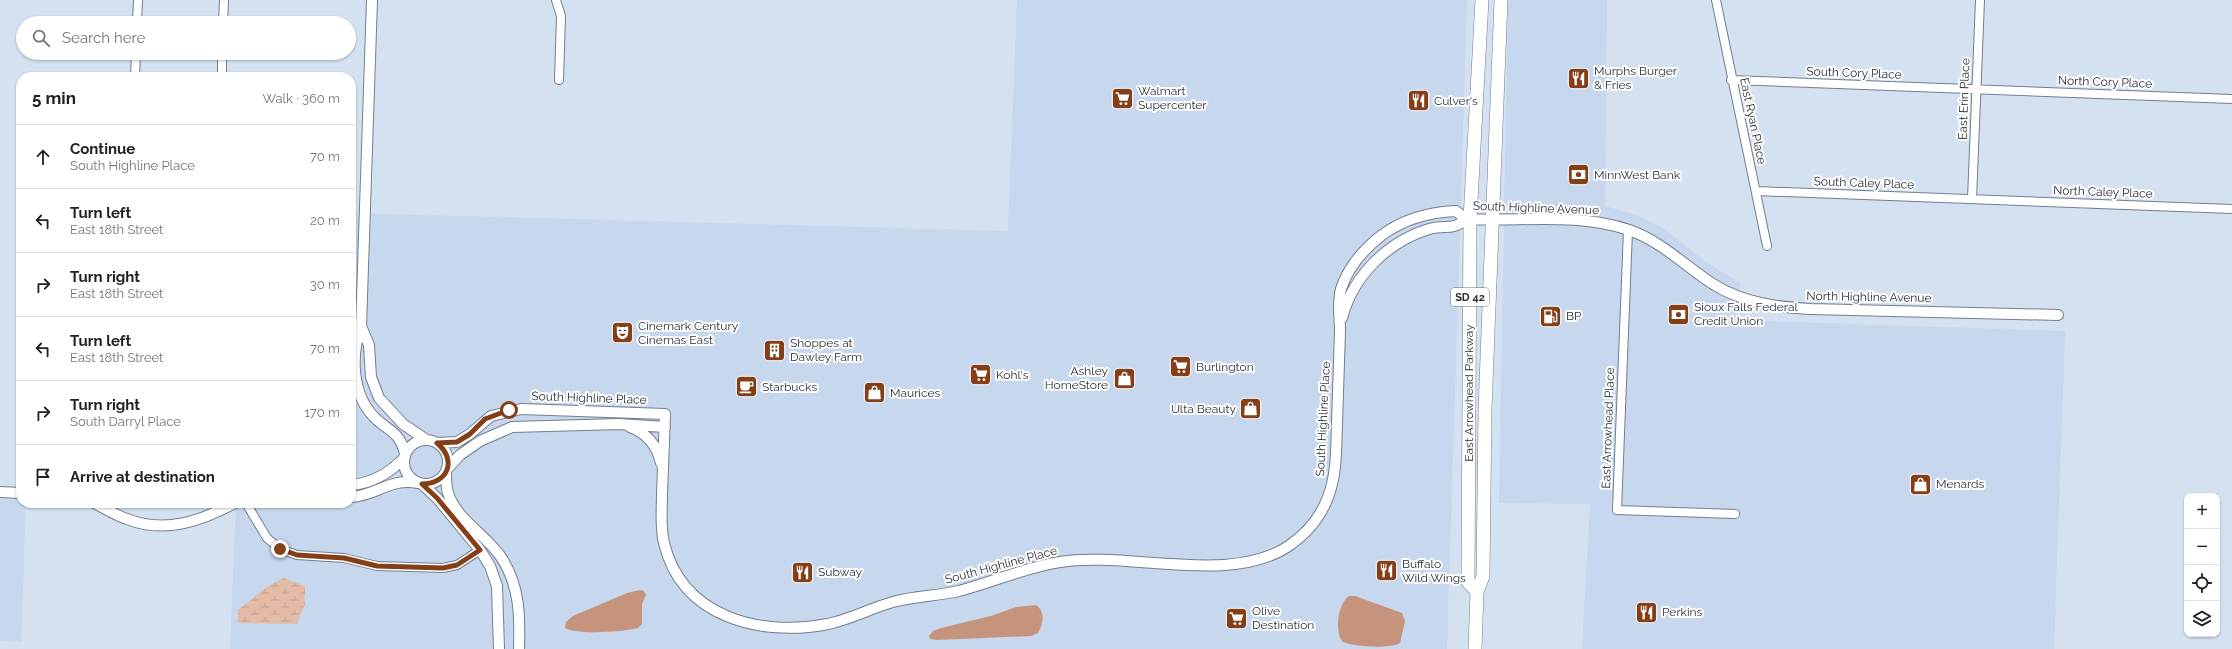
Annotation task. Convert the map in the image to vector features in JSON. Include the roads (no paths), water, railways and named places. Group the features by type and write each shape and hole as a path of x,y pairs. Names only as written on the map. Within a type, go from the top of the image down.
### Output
{"main road":[{"name":"East Arrowhead Parkway","path":"1477,592 1468,582 1468,219 1482,0"},
{"name":"East Arrowhead Parkway","path":"1475,649 1477,592 1483,576 1485,409 1501,0"}],"street":[{"path":"137,16 138,0"},
{"path":"223,16 224,0"},
{"path":"356,341 362,326 372,0"},
{"path":"556,0 561,16 559,80"},
{"name":"East Ryan Place","path":"1716,0 1731,80 1767,246"},
{"name":"East Erin Place","path":"1972,199 1980,0"},
{"path":"135,72 136,60"},
{"path":"222,60 222,72"},
{"name":"South Cory Place","path":"1731,80 1976,89"},
{"name":"North Cory Place","path":"1976,89 2232,99"},
{"name":"South Caley Place","path":"1756,191 1972,199"},
{"name":"North Caley Place","path":"1972,199 2232,209"},
{"name":"South Highline Avenue","path":"1375,241 1406,221 1427,214 1456,211 1468,219 1586,221 1628,230"},
{"name":"South Highline Avenue","path":"1385,254 1414,234 1431,229 1457,227 1468,219"},
{"name":"North Highline Avenue","path":"1628,230 1654,242 1714,284 1748,300 1771,306 1811,309 2058,315"},
{"name":"East Arrowhead Place","path":"1628,230 1617,510 1735,514"},
{"name":"South Highline Place","path":"437,443 457,442 470,434 491,416 521,409 665,414 663,540 669,559 676,572 690,591 707,606 730,618 752,624 790,626 826,624 891,602 957,591 1062,561 1090,560 1220,565 1256,561 1277,553 1301,536 1316,518 1329,496 1336,455 1340,326 1338,309 1341,290 1353,265 1375,241"},
{"name":"South Highline Place","path":"1340,326 1345,307 1354,286 1367,269 1385,254"},
{"path":"362,326 369,345 371,377 379,398 403,424 425,439 437,443 447,455 448,493 453,503 495,549 513,581 519,603 519,649"},
{"path":"356,374 360,393 370,412 397,434 405,456 405,469 408,475 437,498 480,550 490,566 497,586 498,649"},
{"path":"619,424 635,428 651,440 658,453 663,477"},
{"name":"South Highline Place","path":"447,470 480,441 505,429 532,426 619,424 665,426"},
{"path":"356,484 369,482 381,477 398,464 414,443 425,439"},
{"path":"356,496 369,494 396,482 420,483 436,481 447,470"},
{"path":"0,492 16,493"},
{"path":"104,508 125,519 158,526 198,521 225,508"},
{"path":"249,508 267,538 280,549 297,555 344,558 377,566 443,568 457,565 480,550"}],"place":[{"name":"Murphs Burger & Fries","path":"1579,78"},
{"name":"Walmart Supercenter","path":"1123,98"},
{"name":"Culver's","path":"1418,101"},
{"name":"MinnWest Bank","path":"1579,175"},
{"name":"Sioux Falls Federal Credit Union","path":"1679,314"},
{"name":"BP","path":"1551,316"},
{"name":"Cinemark Century Cinemas East","path":"623,333"},
{"name":"Shoppes at Dawley Farm","path":"774,350"},
{"name":"Burlington","path":"1181,367"},
{"name":"Kohl's","path":"981,375"},
{"name":"Ashley HomeStore","path":"1124,378"},
{"name":"Starbucks","path":"746,387"},
{"name":"Maurices","path":"875,393"},
{"name":"Ulta Beauty","path":"1251,409"},
{"name":"Menards","path":"1920,484"},
{"name":"Buffalo Wild Wings","path":"1387,571"},
{"name":"Subway","path":"802,572"},
{"name":"Perkins","path":"1646,612"},
{"name":"Olive Destination","path":"1236,618"}]}
